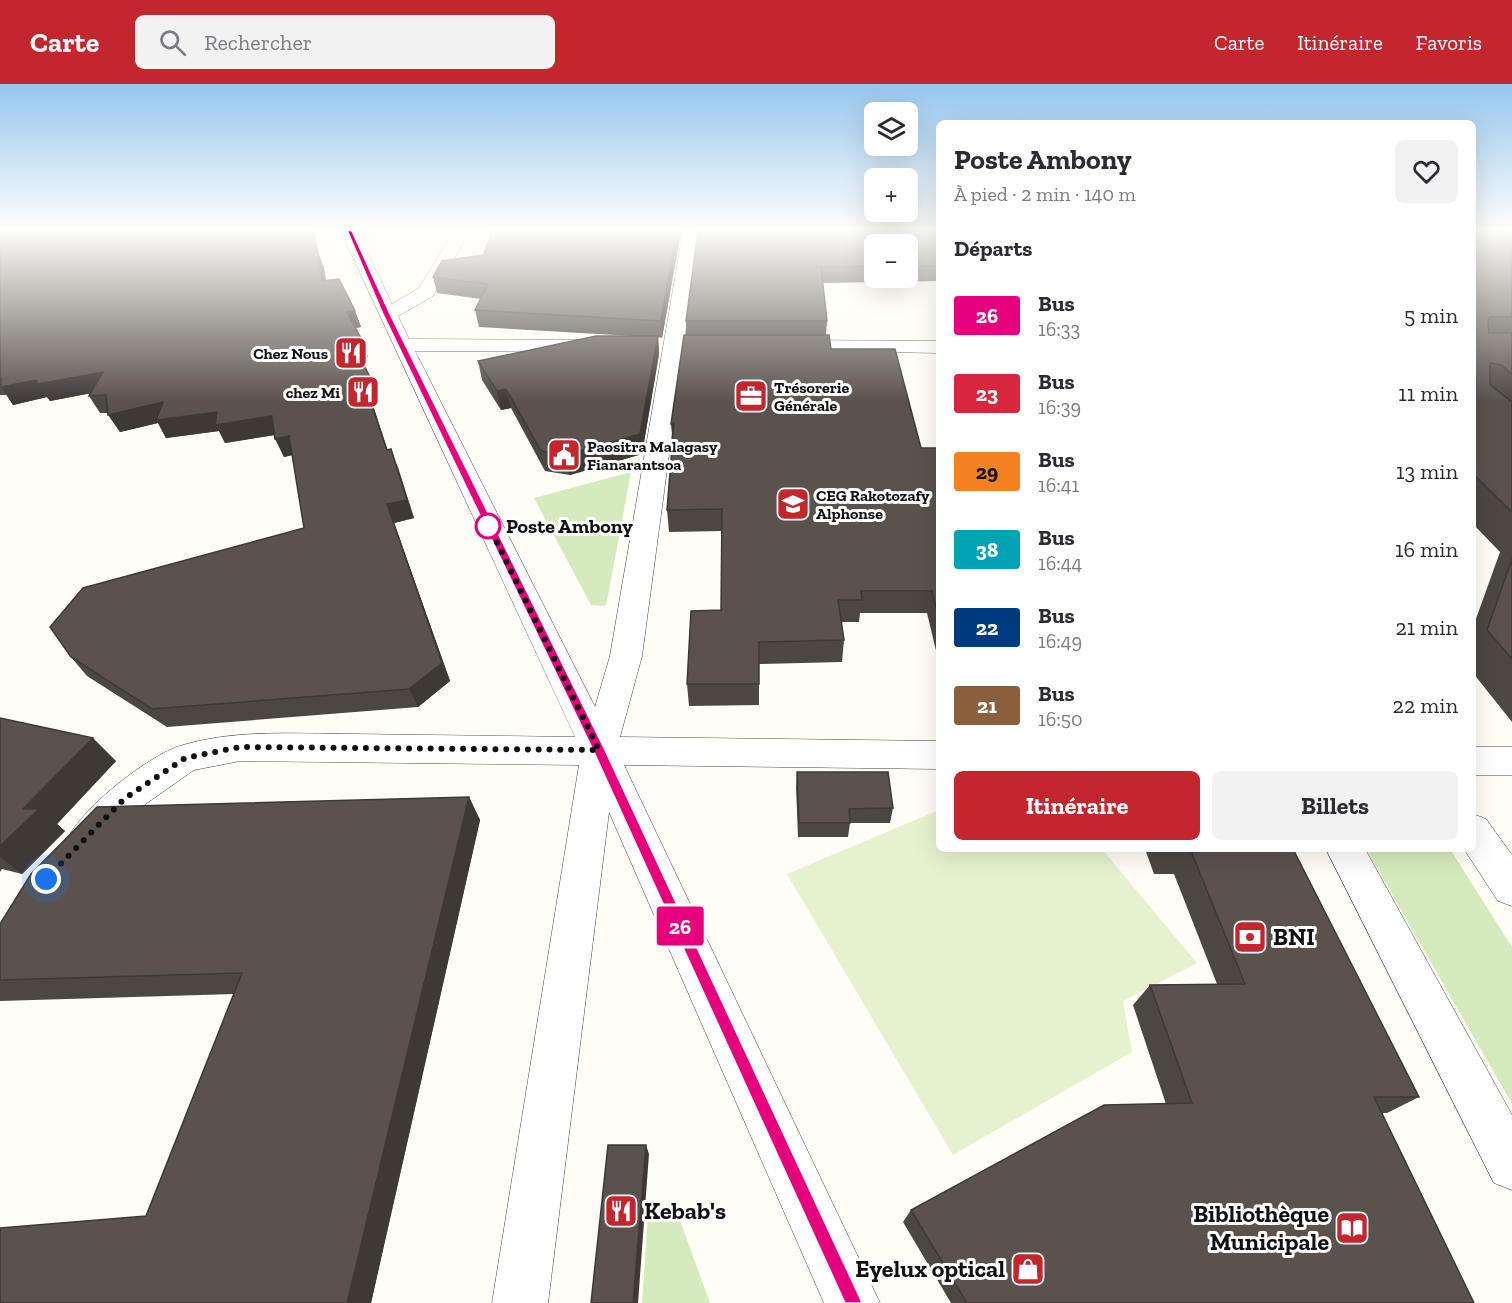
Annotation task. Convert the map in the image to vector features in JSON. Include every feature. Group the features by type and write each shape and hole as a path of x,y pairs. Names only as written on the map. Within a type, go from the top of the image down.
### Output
{"street":[{"path":"375,288 599,750 852,1303"},
{"path":"387,314 426,292 428,288"},
{"path":"520,1303 599,750 626,656 682,288"},
{"path":"402,345 614,346"},
{"path":"765,346 936,347"},
{"path":"66,859 124,799 185,758 240,747 936,755"},
{"path":"1476,761 1512,761"},
{"path":"1476,834 1512,888"},
{"path":"1347,852 1512,1165"}],"green space":[{"path":"631,472 607,601 605,606 591,605 534,498"},
{"path":"936,811 936,852 1104,852 1197,963 1123,1001 1132,1052 953,1155 787,874"},
{"path":"1368,852 1452,852 1512,947 1512,1104"},
{"path":"673,1201 710,1303 642,1303 648,1215"}],"building":[{"path":"0,288 343,288 355,311 347,312 362,340 352,342 372,381 364,382 387,450 391,449 407,500 387,504 442,663 409,689 152,709 71,657 50,627 83,588 304,528 289,436 275,439 272,416 215,425 217,412 156,420 163,402 108,415 106,395 89,396 103,372 38,384 36,380 1,387"},
{"path":"486,288 667,288 661,321 475,310"},
{"path":"690,288 823,288 827,321 686,321"},
{"path":"1476,288 1512,288 1512,317 1490,317 1488,320 1489,333 1512,333 1512,374 1501,365 1490,363 1490,385 1512,402 1512,512 1476,477"},
{"name":"CEG Rakotozafy Alphonse","path":"684,335 829,335 831,349 895,349 921,448 936,448 936,608 932,591 861,591 862,600 838,600 844,640 759,642 759,684 687,684 691,611 721,610 722,509 667,510 674,423 671,424"},
{"path":"596,336 658,336 640,434 566,455 541,451 506,389 497,391 478,361"},
{"path":"1512,559 1512,659 1487,630"},
{"path":"0,718 93,738 23,809 39,809 0,846"},
{"path":"797,772 888,772 893,808 849,809 850,823 799,823"},
{"path":"469,797 347,1303 0,1303 0,1228 146,1216 242,973 0,980 0,924 31,874 97,807"},
{"path":"1191,852 1295,852 1419,1097 1374,1097 1474,1303 967,1303 911,1210 1104,1105 1192,1103 1150,985 1245,984"},
{"path":"608,1145 646,1145 633,1303 591,1303"}],"bus line":[{"name":"26","path":"375,288 599,750 852,1303"}],"place":[{"name":"Chez Nous","path":"351,353"},
{"name":"chez Mi","path":"363,392"},
{"name":"Trésorerie Générale","path":"751,396"},
{"name":"Paositra Malagasy Fianarantsoa","path":"564,455"},
{"name":"CEG Rakotozafy Alphonse","path":"793,504"},
{"name":"Poste Ambony","path":"488,526"},
{"name":"BNI","path":"1250,937"},
{"name":"Kebab's","path":"621,1211"},
{"name":"Bibliothèque Municipale","path":"1352,1228"},
{"name":"Eyelux optical","path":"1028,1269"}],"route":[{"path":"46,879 124,799 185,758 240,747 599,750 487,522 488,526"}]}
